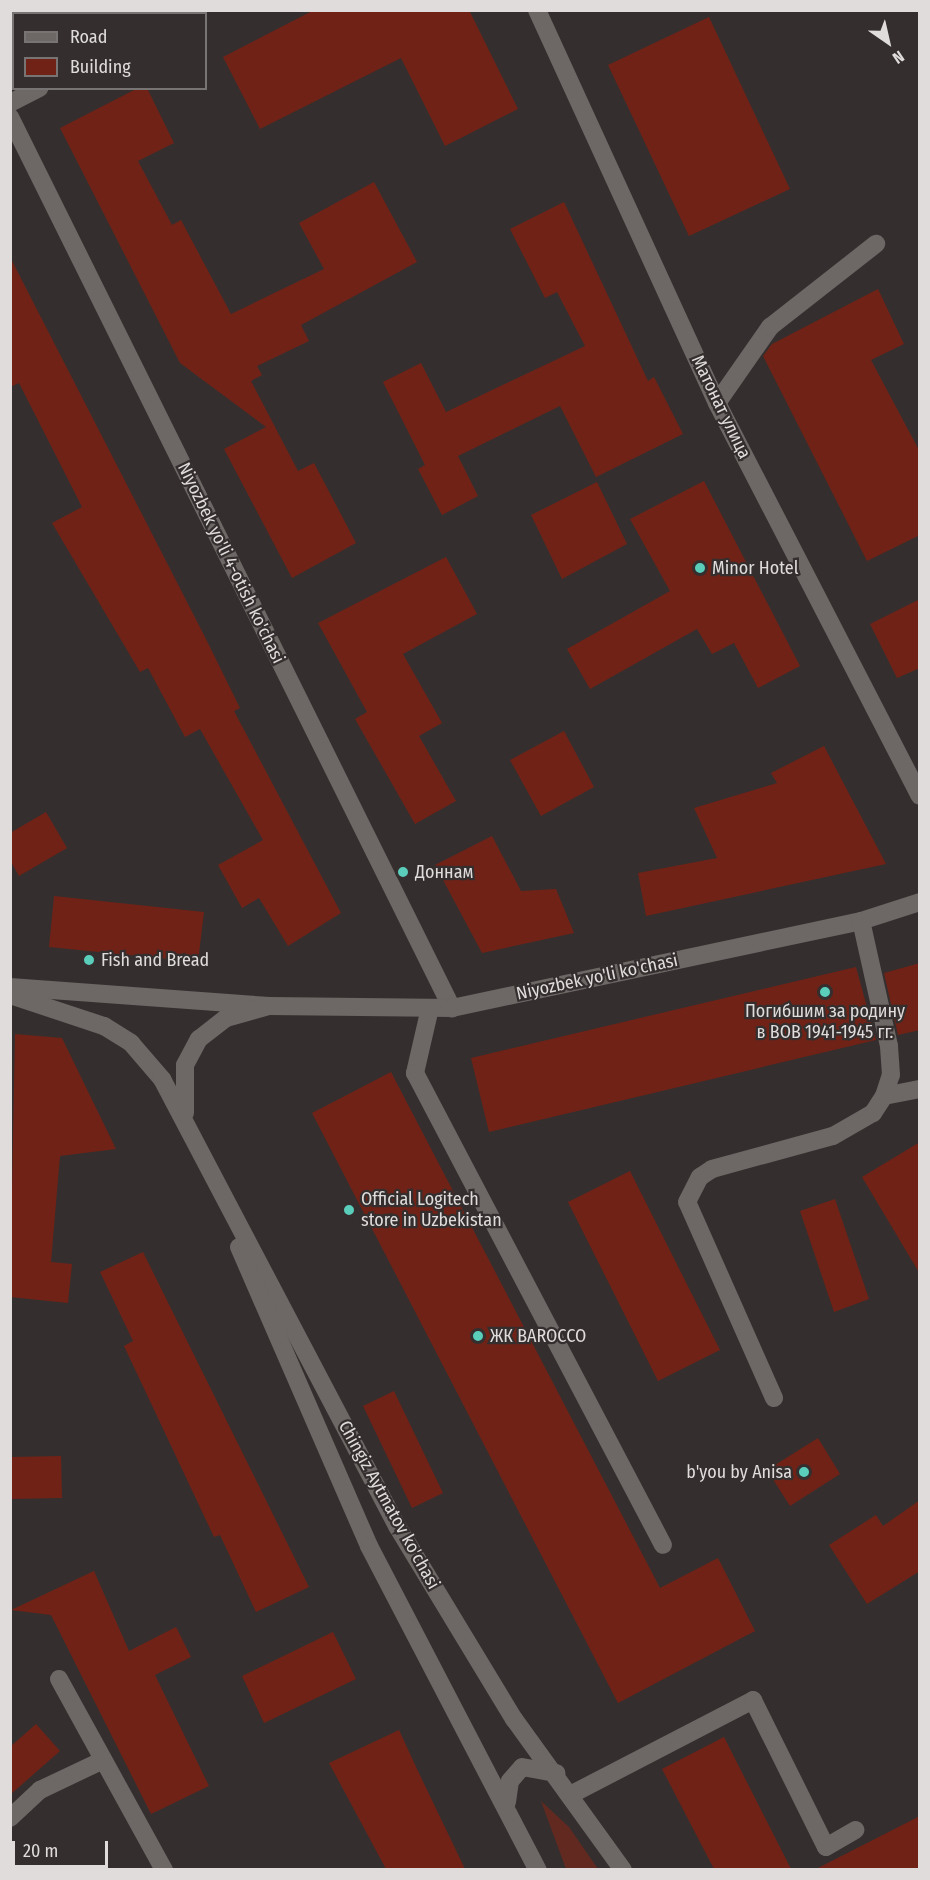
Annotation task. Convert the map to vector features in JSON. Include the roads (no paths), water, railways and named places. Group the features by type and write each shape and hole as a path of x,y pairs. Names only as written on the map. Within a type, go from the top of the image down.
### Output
{"street":[{"name":"Матонат улица","path":"537,10 717,403 920,796"},
{"path":"10,103 35,90"},
{"name":"Niyozbek yo'li 4-otish ko'chasi","path":"10,117 452,1008"},
{"path":"717,403 770,327 876,244"},
{"name":"Niyozbek yo'li ko'chasi","path":"10,987 269,1006 452,1008 861,921 920,902"},
{"path":"774,1398 687,1202 700,1177 712,1170 833,1136 873,1113 884,1096 891,1075 889,1046 861,921"},
{"name":"Chingiz Aytmatov ko'chasi","path":"10,995 118,1034 152,1065 186,1121 397,1526 514,1719 572,1794 623,1869"},
{"name":"Niyozbek yo'li ko'chasi","path":"186,1121 184,1074 199,1039 226,1018 269,1006"},
{"path":"430,1008 415,1073 663,1545"},
{"path":"884,1096 920,1089"},
{"name":"Chingiz Aytmatov ko'chasi","path":"186,1121 369,1546 507,1802 538,1869"},
{"path":"59,1679 101,1761 164,1869"},
{"path":"572,1794 753,1700 826,1847 856,1830"},
{"path":"10,1818 39,1790 101,1761"},
{"path":"507,1802 510,1781 522,1767 556,1773"}],"place":[{"name":"Minor Hotel","path":"700,568"},
{"name":"Доннам","path":"403,872"},
{"name":"Fish and Bread","path":"89,960"},
{"name":"Погибшим за родину в ВОВ 1941-1945 гг.","path":"825,992"},
{"name":"Official Logitech store in Uzbekistan","path":"349,1210"},
{"name":"ЖК BAROCCO","path":"478,1336"},
{"name":"b'you by Anisa","path":"804,1472"}]}
